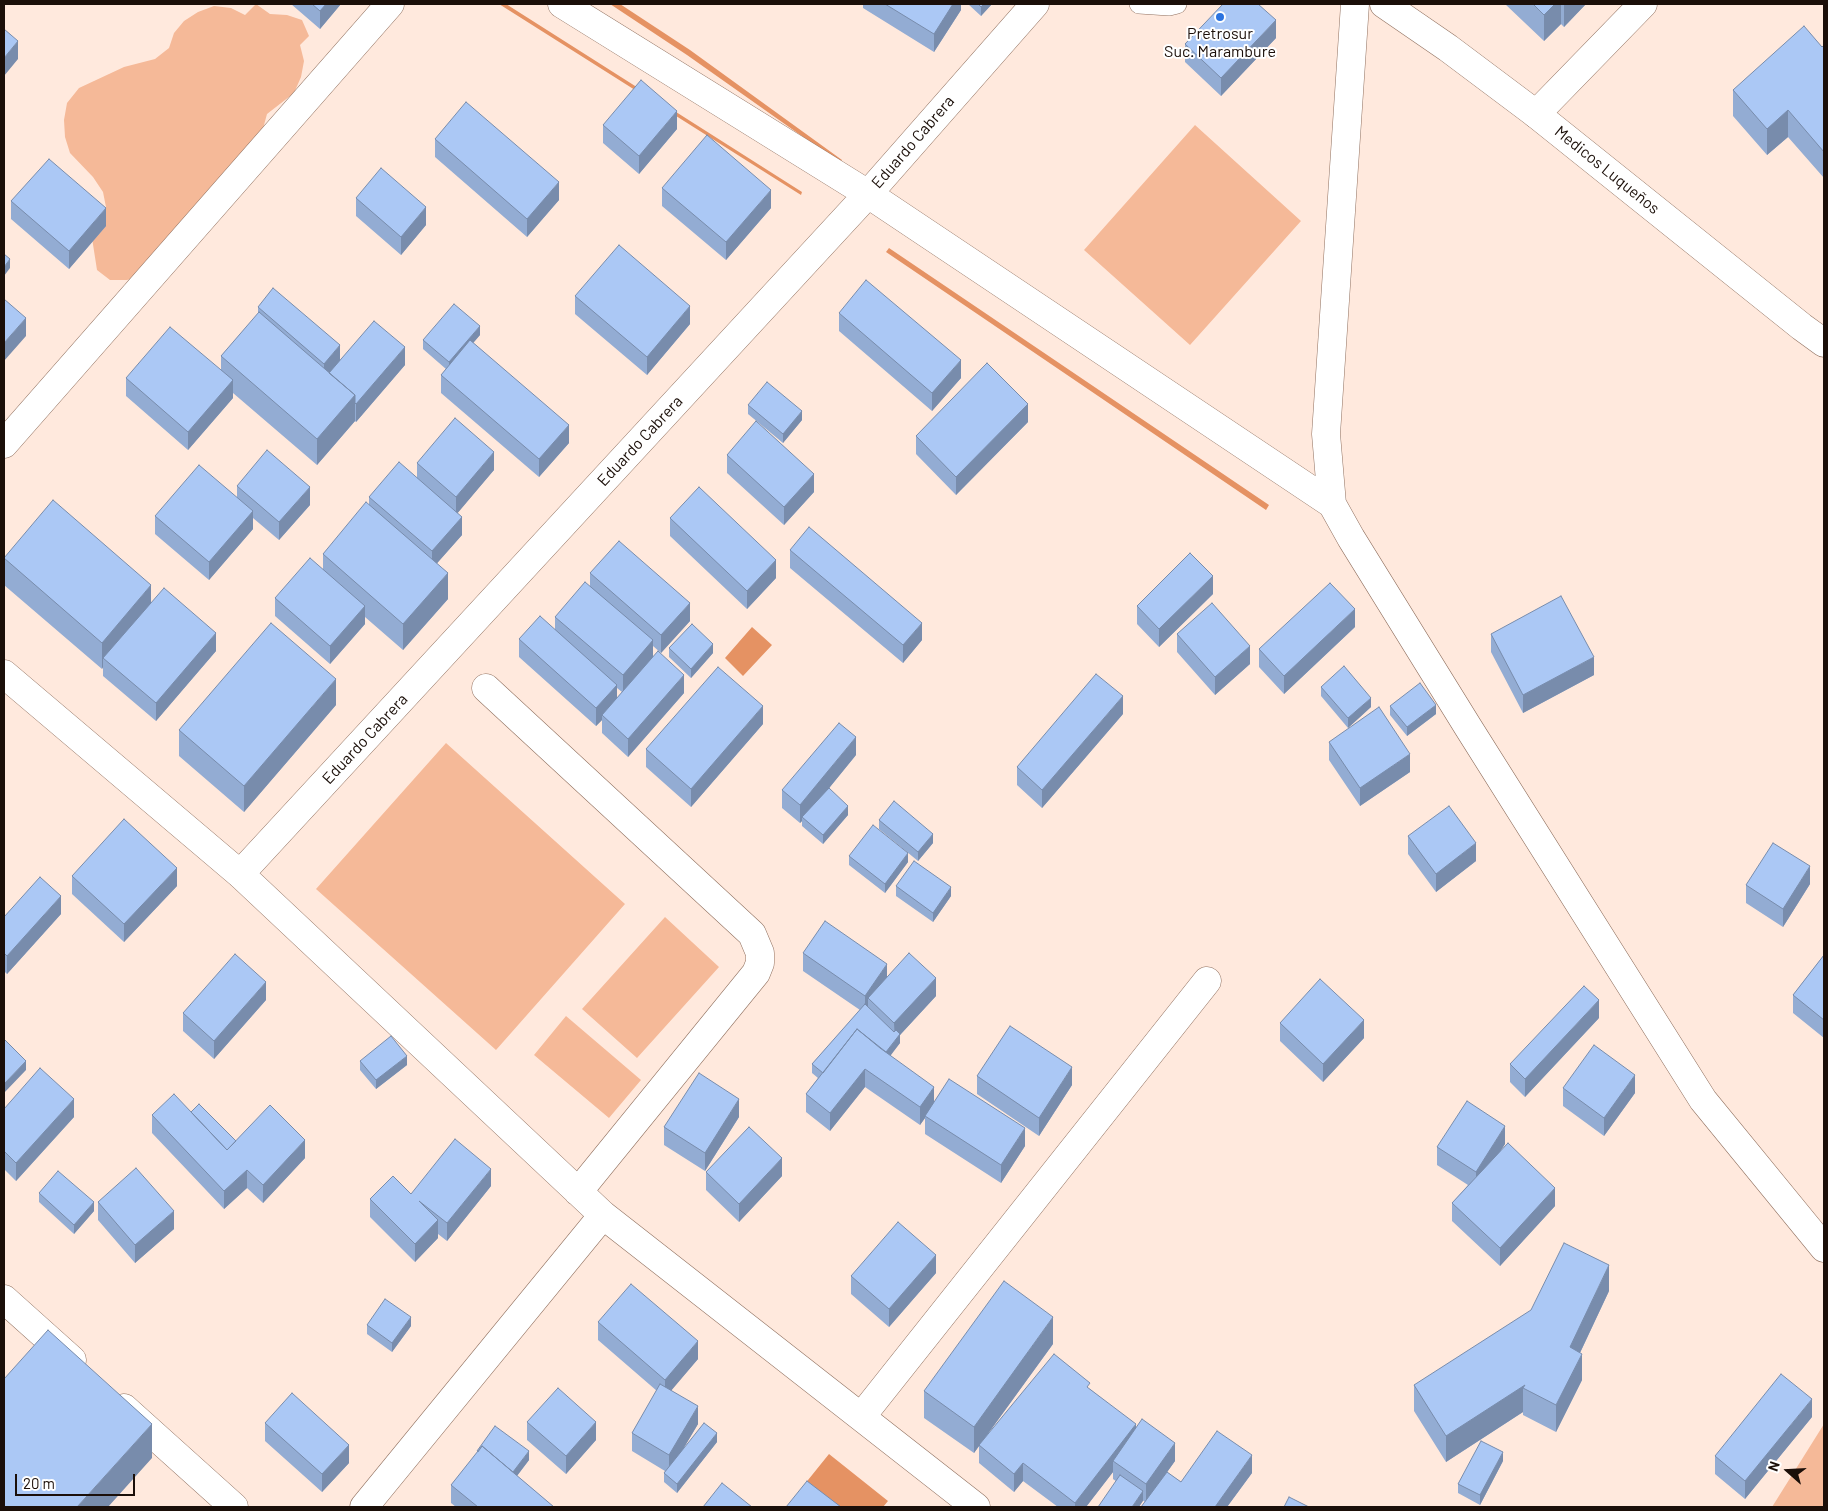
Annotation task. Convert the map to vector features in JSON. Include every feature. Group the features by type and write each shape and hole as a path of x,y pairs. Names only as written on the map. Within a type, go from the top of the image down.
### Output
{"street":[{"path":"4,444 390,4"},
{"path":"562,4 868,194 1332,504"},
{"name":"Eduardo Cabrera","path":"240,874 868,194 1035,4"},
{"path":"1355,4 1326,434 1332,504 1351,538 1458,710 1703,1100 1824,1248"},
{"name":"Medicos Luqueños","path":"1384,4 1448,48 1536,114 1824,343"},
{"path":"1536,114 1644,4"},
{"path":"4,674 240,874 604,1215 976,1507"},
{"path":"486,688 752,934 760,952 760,963 756,973 578,1192"},
{"path":"861,1417 1207,981"},
{"path":"364,1507 604,1215"},
{"path":"4,1299 234,1507"}],"lane":[{"path":"1139,4 1169,6 1177,4"}],"shaded area":[{"path":"256,4 270,14 287,15 302,20 309,36 300,45 304,61 301,77 294,93 267,114 258,147 143,276 127,280 110,280 97,270 92,238 106,207 103,192 93,177 70,153 65,137 64,120 67,103 79,88 124,67 155,59 169,48 174,33 184,21 198,12 214,6 231,8 245,15"},
{"path":"499,4 506,4 802,192 801,195"},
{"path":"610,4 620,4 690,50 842,160 840,163 687,55"},
{"path":"1195,125 1301,221 1190,345 1084,250"},
{"path":"889,248 1269,505 1266,510 886,252"},
{"path":"752,627 772,645 743,676 725,658"},
{"path":"446,743 625,904 496,1050 316,889"},
{"path":"665,917 719,967 637,1058 582,1009"},
{"path":"566,1016 641,1080 609,1118 534,1055"},
{"path":"1824,1424 1824,1507 1772,1507"},
{"path":"829,1454 888,1501 883,1507 832,1507 804,1485"}],"building":[{"path":"312,4 326,4 320,11"},
{"path":"885,4 953,4 934,34"},
{"path":"1223,4 1258,4 1276,20 1221,78 1185,44"},
{"path":"1533,4 1555,4 1544,15"},
{"path":"1804,26 1822,47 1824,45 1824,152 1788,110 1767,129 1733,90"},
{"path":"4,29 18,41 4,58"},
{"path":"641,80 677,111 639,156 603,125"},
{"path":"466,102 559,182 527,219 435,139"},
{"path":"707,135 771,190 726,242 662,188"},
{"path":"49,159 106,208 69,251 11,201"},
{"path":"381,168 426,207 401,237 356,198"},
{"path":"619,245 690,306 647,357 575,296"},
{"path":"4,254 10,259 4,267"},
{"path":"866,280 961,360 932,393 839,313"},
{"path":"273,288 340,345 324,364 258,307"},
{"path":"4,299 26,318 4,343"},
{"path":"454,304 480,326 449,362 423,340"},
{"path":"259,312 355,395 317,439 221,356"},
{"path":"374,321 405,347 356,404 355,395 329,373"},
{"path":"170,327 233,380 188,432 126,378"},
{"path":"470,340 569,425 539,459 441,375"},
{"path":"987,363 1028,404 956,477 916,436"},
{"path":"767,382 802,411 783,434 748,405"},
{"path":"455,418 494,452 456,497 417,463"},
{"path":"756,421 814,474 784,507 727,455"},
{"path":"267,450 310,487 279,522 237,486"},
{"path":"399,462 462,517 432,551 369,497"},
{"path":"199,465 253,511 209,562 155,516"},
{"path":"699,487 776,560 747,591 670,518"},
{"path":"53,500 151,585 102,643 4,558"},
{"path":"366,502 448,573 403,624 323,554"},
{"path":"809,527 922,623 903,645 790,550"},
{"path":"619,541 690,603 661,635 590,573"},
{"path":"1190,553 1213,576 1159,629 1137,606"},
{"path":"310,558 365,606 330,646 275,598"},
{"path":"585,582 653,640 623,675 555,617"},
{"path":"1330,583 1355,609 1284,676 1259,649"},
{"path":"164,588 216,633 156,703 103,658"},
{"path":"1561,596 1594,657 1523,695 1491,634"},
{"path":"1212,603 1250,646 1215,677 1177,634"},
{"path":"540,616 617,685 596,708 519,639"},
{"path":"271,623 336,679 244,786 179,730"},
{"path":"692,624 713,644 691,669 669,648"},
{"path":"658,651 684,675 628,739 602,715"},
{"path":"1344,666 1371,698 1348,718 1321,687"},
{"path":"718,667 763,706 691,789 646,749"},
{"path":"1096,674 1123,696 1042,790 1017,767"},
{"path":"1420,683 1436,705 1407,727 1390,706"},
{"path":"1379,707 1410,754 1360,788 1329,742"},
{"path":"839,723 856,737 800,805 782,790"},
{"path":"829,788 848,806 823,835 802,817"},
{"path":"894,801 933,834 918,852 879,820"},
{"path":"1449,806 1476,843 1436,874 1408,836"},
{"path":"124,819 177,868 124,924 72,876"},
{"path":"873,825 908,853 885,884 849,856"},
{"path":"1773,843 1810,866 1783,909 1746,885"},
{"path":"914,861 951,887 933,913 896,886"},
{"path":"40,877 61,896 7,956 4,953 4,917"},
{"path":"825,921 887,964 865,996 803,953"},
{"path":"909,953 936,978 894,1023 868,998"},
{"path":"235,954 266,982 214,1041 183,1013"},
{"path":"1824,955 1824,1020 1793,995"},
{"path":"1320,979 1364,1020 1323,1064 1280,1023"},
{"path":"1584,986 1599,1000 1525,1079 1510,1064"},
{"path":"865,1004 894,1032 896,1030 900,1034 886,1052 857,1029 823,1073 812,1064"},
{"path":"1010,1026 1072,1067 1039,1118 977,1076"},
{"path":"857,1029 934,1087 920,1107 865,1069 830,1113 806,1094"},
{"path":"391,1036 407,1056 376,1080 360,1061"},
{"path":"4,1039 26,1061 4,1084"},
{"path":"1594,1045 1635,1075 1604,1118 1563,1088"},
{"path":"40,1068 74,1099 16,1163 4,1151 4,1109"},
{"path":"699,1073 739,1099 705,1153 664,1127"},
{"path":"949,1079 1025,1128 1001,1165 925,1116"},
{"path":"174,1094 227,1150 270,1105 305,1140 263,1185 247,1170 224,1191 152,1115"},
{"path":"1467,1101 1505,1126 1476,1172 1437,1147"},
{"path":"199,1104 236,1141 227,1150 191,1112"},
{"path":"749,1127 782,1158 739,1204 706,1172"},
{"path":"455,1139 491,1169 447,1223 419,1201 438,1220 415,1244 370,1199 393,1176 411,1194"},
{"path":"1508,1143 1555,1188 1500,1248 1452,1203"},
{"path":"136,1168 174,1211 135,1245 98,1202"},
{"path":"58,1171 94,1202 74,1225 39,1193"},
{"path":"898,1222 936,1255 889,1309 851,1276"},
{"path":"1564,1243 1609,1265 1570,1347 1582,1354 1556,1405 1523,1388 1525,1385 1446,1436 1414,1385 1531,1310"},
{"path":"1004,1281 1053,1317 974,1427 924,1391"},
{"path":"631,1284 698,1341 665,1380 598,1322"},
{"path":"385,1299 411,1317 392,1343 367,1325"},
{"path":"48,1330 152,1424 77,1507 4,1507 4,1379"},
{"path":"1054,1354 1090,1383 1087,1387 1136,1424 1075,1503 1023,1463 1014,1474 979,1445"},
{"path":"1781,1374 1812,1399 1745,1481 1715,1456"},
{"path":"660,1384 698,1406 669,1455 632,1433"},
{"path":"558,1388 596,1422 566,1456 527,1422"},
{"path":"292,1393 349,1445 322,1474 265,1423"},
{"path":"1142,1419 1175,1443 1146,1484 1113,1461"},
{"path":"704,1423 717,1433 677,1484 664,1473"},
{"path":"495,1426 529,1451 513,1472 482,1446 477,1451"},
{"path":"1217,1431 1252,1455 1215,1507 1141,1507 1167,1472 1181,1482"},
{"path":"1481,1441 1503,1452 1480,1495 1458,1484"},
{"path":"482,1446 554,1507 478,1507 451,1485"},
{"path":"1120,1475 1143,1491 1132,1507 1098,1507"},
{"path":"807,1481 841,1507 786,1507"},
{"path":"722,1483 752,1507 703,1507"},
{"path":"1289,1497 1309,1507 1284,1507"}],"place":[{"name":"Pretrosur Suc. Marambure","path":"1220,17"}]}
